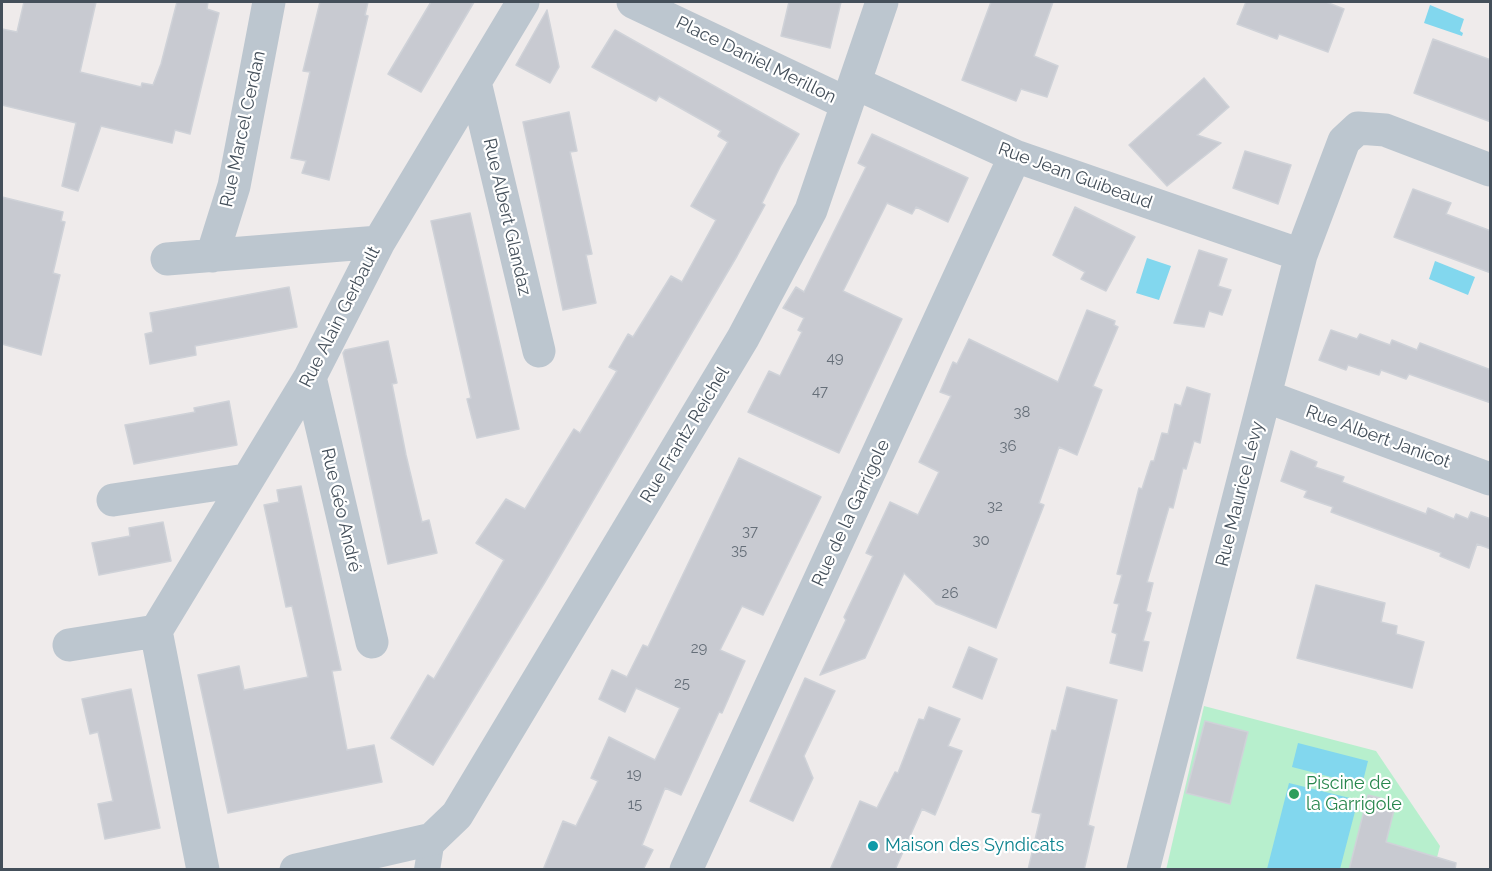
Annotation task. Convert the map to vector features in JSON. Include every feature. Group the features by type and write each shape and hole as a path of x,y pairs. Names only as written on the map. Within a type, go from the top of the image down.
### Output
{"street":[{"name":"Rue Marcel Cerdan","path":"212,256 234,186 269,2"},
{"name":"Rue Alain Gerbault","path":"156,631 310,378 379,242 523,2"},
{"name":"Place Daniel Merillon","path":"633,2 850,93"},
{"name":"Rue Frantz Reichel","path":"296,870 429,854 457,815 743,338 811,210 882,2"},
{"name":"Rue Albert Glandaz","path":"475,82 538,351"},
{"name":"Rue Jean Guibeaud","path":"850,93 1015,156 1301,255"},
{"name":"Rue Maurice Lévy","path":"1143,870 1301,255 1344,141 1358,128 1385,130 1491,170"},
{"name":"Rue de la Garrigole","path":"686,870 1015,156"},
{"path":"167,259 379,242"},
{"name":"Rue Géo André","path":"310,378 372,642"},
{"name":"Rue Albert Janicot","path":"1265,396 1491,479"},
{"path":"113,501 246,480"},
{"path":"69,645 156,631 203,870"}],"green space":[{"name":"Piscine de la Garrigole","path":"1204,706 1376,751 1440,846 1434,869 1166,870"}],"water":[{"path":"1430,5 1464,19 1460,31 1463,33 1462,36 1424,23"},
{"path":"1147,258 1171,266 1159,300 1136,293"},
{"path":"1435,261 1475,277 1468,295 1429,279"},
{"path":"1298,743 1368,761 1362,785 1292,767"},
{"path":"1289,783 1358,800 1340,869 1267,869"}],"building":[{"path":"24,2 96,2 80,72 141,87 142,83 153,85 161,64 177,2 208,2 207,9 219,13 190,134 175,130 172,143 101,126 78,191 62,186 76,123 2,105 2,29 17,32"},
{"path":"320,2 368,2 365,15 368,16 329,180 302,173 306,161 291,158 310,72 303,71"},
{"path":"431,2 474,2 421,92 388,74"},
{"path":"789,2 841,2 830,48 781,36"},
{"path":"991,2 1053,2 1034,56 1058,66 1047,97 1021,89 1016,101 962,80"},
{"path":"1246,2 1326,2 1344,9 1328,52 1279,34 1277,39 1237,24"},
{"path":"547,10 559,67 550,83 516,65"},
{"path":"615,30 799,134 781,165 762,203 765,205 737,256 545,582 433,765 391,738 428,675 434,679 504,560 476,543 506,499 525,509 574,429 580,433 617,371 609,367 628,334 633,337 671,276 682,282 716,220 691,206 728,142 718,136 721,131 659,96 656,101 592,67"},
{"path":"1433,39 1491,60 1491,122 1414,93"},
{"path":"1204,78 1229,107 1197,135 1221,143 1167,186 1129,145"},
{"path":"569,112 577,151 570,152 592,254 586,255 596,303 563,310 523,122"},
{"path":"872,134 968,178 948,222 916,207 912,214 887,203 843,291 902,319 839,453 748,412 769,371 780,376 802,332 798,330 804,318 783,308 796,287 804,292 866,167 858,163"},
{"path":"1245,151 1291,165 1278,204 1233,188"},
{"path":"1413,189 1451,203 1446,214 1491,231 1491,273 1394,237"},
{"path":"2,197 63,212 61,221 65,222 53,273 60,275 41,355 2,344"},
{"path":"1075,207 1135,237 1106,291 1081,279 1085,272 1053,255"},
{"path":"470,213 519,429 477,438 467,399 471,398 431,221"},
{"path":"1199,250 1227,259 1218,286 1231,290 1222,315 1209,311 1204,327 1174,323"},
{"path":"289,287 297,327 195,346 196,355 150,364 145,334 153,332 150,313"},
{"path":"1087,310 1115,321 1114,325 1118,327 1093,386 1102,390 1077,455 1059,447 1039,503 1044,505 996,628 936,604 904,573 865,658 820,675 873,556 866,553 890,502 918,515 939,472 919,462 951,396 940,392 953,362 957,364 969,339 1058,382"},
{"path":"1331,330 1357,339 1360,334 1390,345 1392,340 1417,350 1420,343 1491,370 1491,403 1409,374 1406,379 1381,370 1379,375 1348,365 1346,370 1319,360"},
{"path":"388,341 397,383 392,384 406,455 422,522 429,520 437,553 388,564 343,353 345,350"},
{"path":"1187,387 1210,394 1200,443 1194,441 1186,469 1183,468 1173,508 1169,507 1147,582 1153,583 1146,611 1151,613 1143,641 1149,642 1142,671 1110,663 1117,634 1112,632 1119,604 1114,603 1122,575 1117,574 1139,488 1142,489 1151,461 1154,461 1162,433 1168,434 1175,404 1181,406"},
{"path":"229,401 237,445 134,464 125,425 195,412 194,408"},
{"path":"1291,451 1317,462 1315,467 1344,477 1342,482 1426,514 1428,508 1454,519 1456,514 1468,519 1471,512 1491,519 1491,549 1477,544 1469,568 1440,556 1441,553 1331,512 1333,507 1304,497 1307,491 1281,481"},
{"path":"739,458 821,497 763,615 742,606 720,650 745,661 722,713 719,712 681,795 665,788 642,845 653,850 643,870 543,870 563,821 576,826 598,781 591,778 609,737 655,760 680,708 636,688 625,712 599,699 612,670 627,677 643,645 648,647"},
{"path":"301,486 341,670 332,671 347,750 374,745 382,782 228,813 198,675 239,666 244,690 308,677 292,606 286,607 264,505 279,502 277,490"},
{"path":"163,522 171,561 99,575 92,543 130,536 129,528"},
{"path":"1316,585 1385,603 1381,622 1397,626 1396,634 1424,642 1412,688 1297,658"},
{"path":"969,647 997,659 982,699 953,687"},
{"path":"805,678 835,691 804,756 813,778 793,821 750,801"},
{"path":"1067,687 1117,700 1088,825 1094,827 1084,870 1028,870 1041,814 1032,812 1052,730 1056,731"},
{"path":"131,689 160,828 105,839 98,804 113,801 98,732 90,734 82,699"},
{"path":"929,707 960,719 948,746 962,751 935,815 922,809 895,870 830,870 860,801 877,808 895,772 898,773 919,719 924,720"},
{"path":"1205,721 1248,732 1230,804 1186,793"},
{"path":"1368,795 1396,802 1386,842 1456,863 1455,870 1349,870"}],"place":[{"name":"Piscine de la Garrigole","path":"1294,794"},
{"name":"Maison des Syndicats","path":"873,846"}]}
